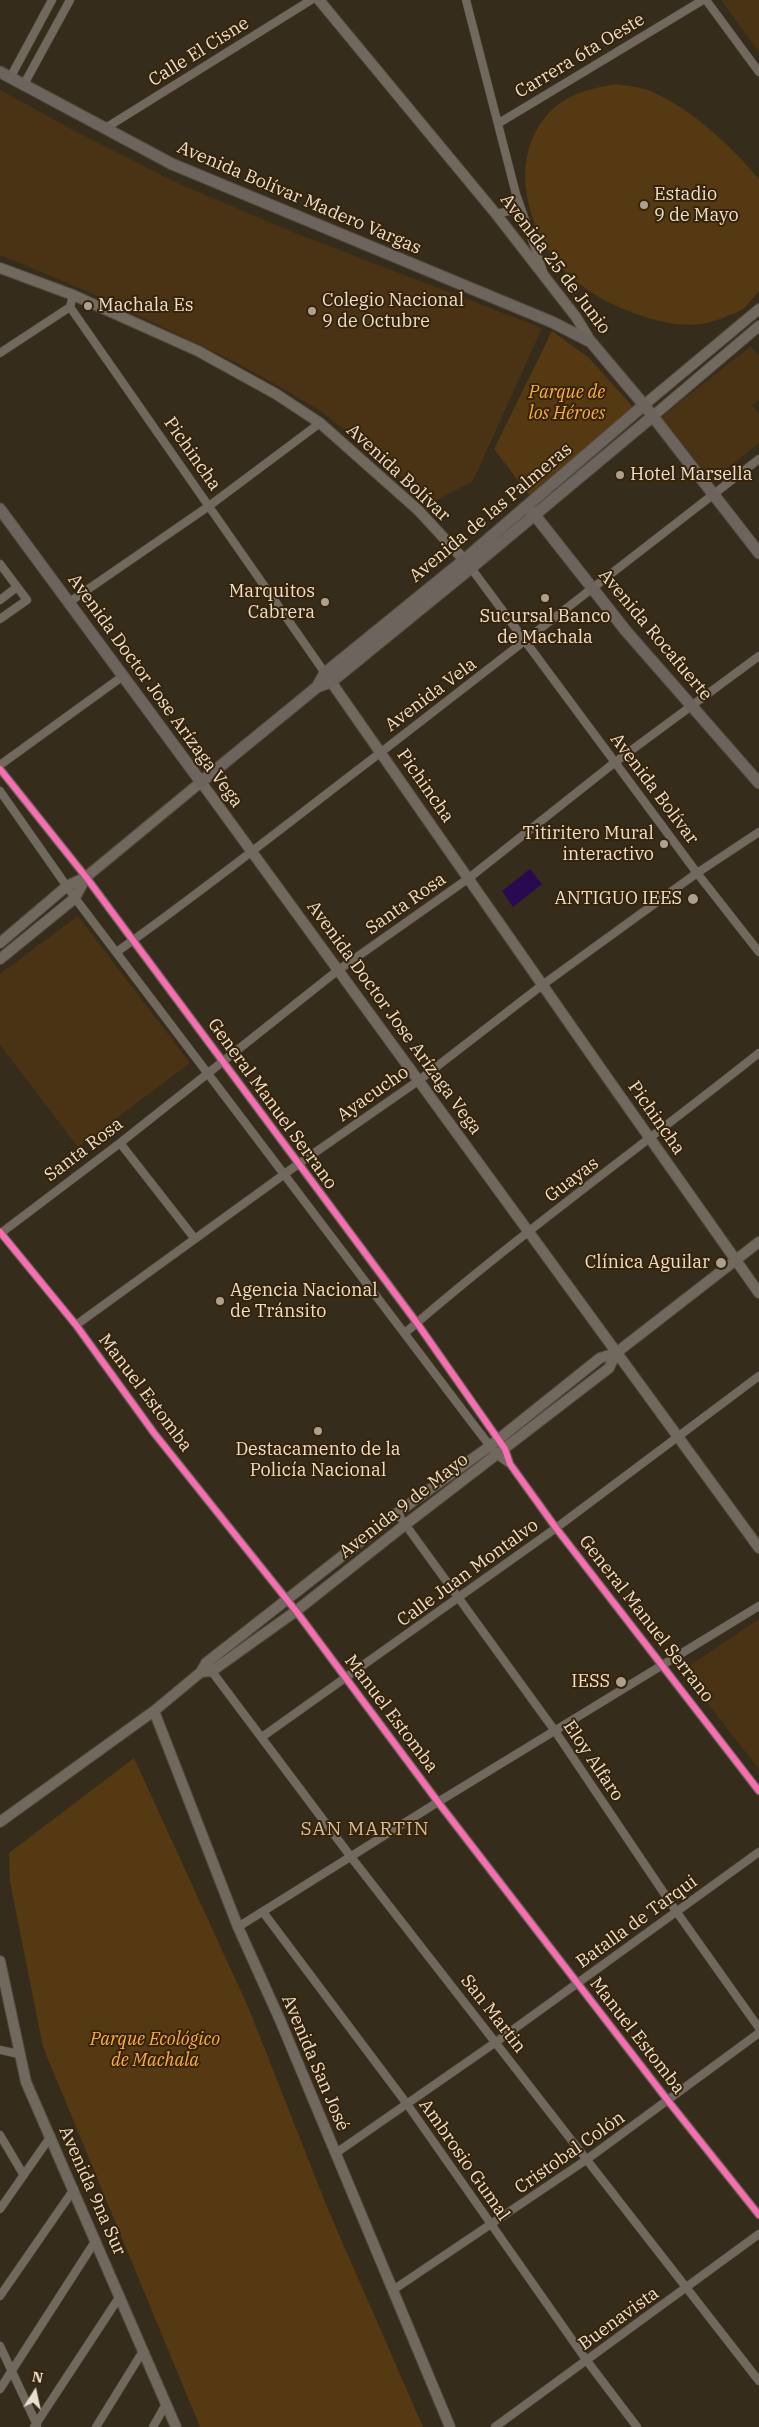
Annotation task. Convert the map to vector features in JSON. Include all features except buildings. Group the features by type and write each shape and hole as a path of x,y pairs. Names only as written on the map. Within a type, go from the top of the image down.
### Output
{"main road":[{"name":"Avenida Bolívar Madero Vargas","path":"5,75 172,164 552,322 591,342"},
{"name":"Avenida 25 de Junio","path":"591,342 653,416 712,495 759,553"},
{"name":"Avenida de las Palmeras","path":"201,782 468,564 531,510 644,405"},
{"name":"Avenida de las Palmeras","path":"531,510 653,416"},
{"name":"Avenida Doctor Jose Arízaga Vega","path":"0,508 201,782"},
{"name":"Avenida Rocafuerte","path":"531,510 691,706 759,783"}],"street":[{"path":"5,75 52,0"},
{"path":"23,86 70,0"},
{"name":"Calle El Cisne","path":"104,129 311,0"},
{"name":"Avenida 25 de Junio","path":"320,0 496,214 576,317 591,342"},
{"path":"466,0 516,194 545,276"},
{"path":"704,0 759,72"},
{"name":"Carrera 6ta Oeste","path":"499,123 704,0"},
{"path":"496,214 512,208 516,194"},
{"name":"Avenida Bolívar","path":"0,268 73,295 198,351 276,394 320,423 418,510 468,564 697,874 759,952"},
{"path":"0,353 70,307 73,295"},
{"name":"Pichincha","path":"70,307 469,878 541,986 652,1139 759,1293"},
{"name":"Avenida de las Palmeras","path":"644,405 759,309"},
{"name":"Avenida de las Palmeras","path":"653,416 759,326"},
{"path":"68,603 209,506 320,423"},
{"name":"Avenida Vela","path":"118,951 253,851 525,643 592,587 759,458"},
{"path":"0,564 27,600 0,619"},
{"path":"0,600 18,587"},
{"name":"Santa Rosa","path":"0,1232 120,1143 222,1060 337,971 469,878 614,763 759,656"},
{"path":"0,767 123,676"},
{"name":"General Manuel Serrano","path":"0,767 86,877 417,1323 494,1443"},
{"name":"Avenida de las Palmeras","path":"0,943 67,886 86,877 201,782"},
{"name":"Avenida Doctor Jose Arízaga Vega","path":"201,782 759,1548"},
{"name":"General Manuel Serrano","path":"0,792 75,898 118,951 405,1333 501,1452 556,1528 759,1791"},
{"name":"Ayacucho","path":"76,1325 418,1081 541,986 759,832"},
{"name":"Avenida de las Palmeras","path":"0,959 75,898 86,877"},
{"name":"Guayas","path":"405,1333 529,1231 652,1139 759,1054"},
{"path":"120,1143 195,1240"},
{"name":"Manuel Estomba","path":"0,1232 76,1325 154,1433 296,1611 438,1802 669,2102 759,2215"},
{"name":"Avenida 9 de Mayo","path":"0,1822 154,1711 286,1600 398,1513 494,1443 600,1358 616,1353 759,1242"},
{"name":"Avenida 9 de Mayo","path":"206,1669 296,1611 609,1368 616,1353"},
{"name":"Calle Juan Montalvo","path":"262,1737 556,1528 759,1376"},
{"name":"Eloy Alfaro","path":"398,1513 555,1731 676,1911 759,2028"},
{"path":"238,1927 438,1802 664,1666 759,1606"},
{"name":"San Martin","path":"206,1669 262,1737 351,1857 759,2381"},
{"name":"Avenida San José","path":"154,1711 238,1927 280,2020 450,2427"},
{"name":"Batalla de Tarqui","path":"336,2153 496,2042 759,1852"},
{"name":"Ambrosio Gumal","path":"263,1912 407,2104 587,2361 637,2427"},
{"name":"Avenida 9na Sur","path":"0,1961 26,2082 176,2427"},
{"name":"Cristobal Colón","path":"393,2290 491,2226 669,2102 759,2033"},
{"path":"0,2050 19,2054"},
{"path":"0,2135 23,2174"},
{"path":"0,2209 51,2136"},
{"path":"0,2296 74,2190"},
{"name":"Buenavista","path":"495,2427 759,2234"},
{"path":"0,2390 96,2240"},
{"path":"36,2426 120,2296"},
{"path":"0,2346 13,2370 36,2426"},
{"path":"96,2427 143,2351"},
{"path":"153,2427 166,2404"}],"shaded area":[{"path":"721,0 759,0 759,52"},
{"name":"Colegio Nacional 9 de Octubre","path":"0,90 175,182 290,231 542,328 473,481 433,502 322,412 284,389 231,360 89,292 0,255"},
{"path":"751,346 759,356 759,400 752,405 759,414 759,443 712,481 661,417"},
{"path":"530,869 542,884 513,907 502,891"},
{"path":"78,916 190,1063 78,1147 0,1045 0,974"},
{"path":"759,1619 759,1769 682,1671"}],"green space":[{"name":"Estadio 9 de Mayo","path":"616,84 649,90 683,109 724,142 759,179 759,291 740,311 706,323 686,325 635,314 616,306 580,285 556,260 542,239 532,216 526,192 526,167 530,144 541,122 559,104 579,93"},
{"name":"Parque de los Héroes","path":"552,331 589,358 633,407 530,496 494,449"},
{"name":"Parque Ecológico de Machala","path":"134,1758 249,2009 327,2207 423,2427 200,2427 43,2047 10,1882 9,1853"}],"cycle path":[{"path":"0,769 86,877 417,1323 505,1449 510,1464 556,1528 759,1791"},
{"path":"0,1232 76,1325 154,1433 296,1611 438,1802 669,2102 759,2215"}],"place":[{"name":"Estadio 9 de Mayo","path":"644,205"},
{"name":"Machala Es","path":"88,306"},
{"name":"Colegio Nacional 9 de Octubre","path":"312,311"},
{"name":"Hotel Marsella","path":"620,475"},
{"name":"Sucursal Banco de Machala","path":"545,598"},
{"name":"Marquitos Cabrera","path":"325,602"},
{"name":"Titiritero Mural interactivo","path":"664,844"},
{"name":"ANTIGUO IEES","path":"693,899"},
{"name":"Clínica Aguilar","path":"721,1263"},
{"name":"Agencia Nacional de Tránsito","path":"220,1301"},
{"name":"Destacamento de la Policía Nacional","path":"318,1431"},
{"name":"IESS","path":"621,1682"}],"district":[{"name":"SAN MARTIN","path":"365,1830"}]}
